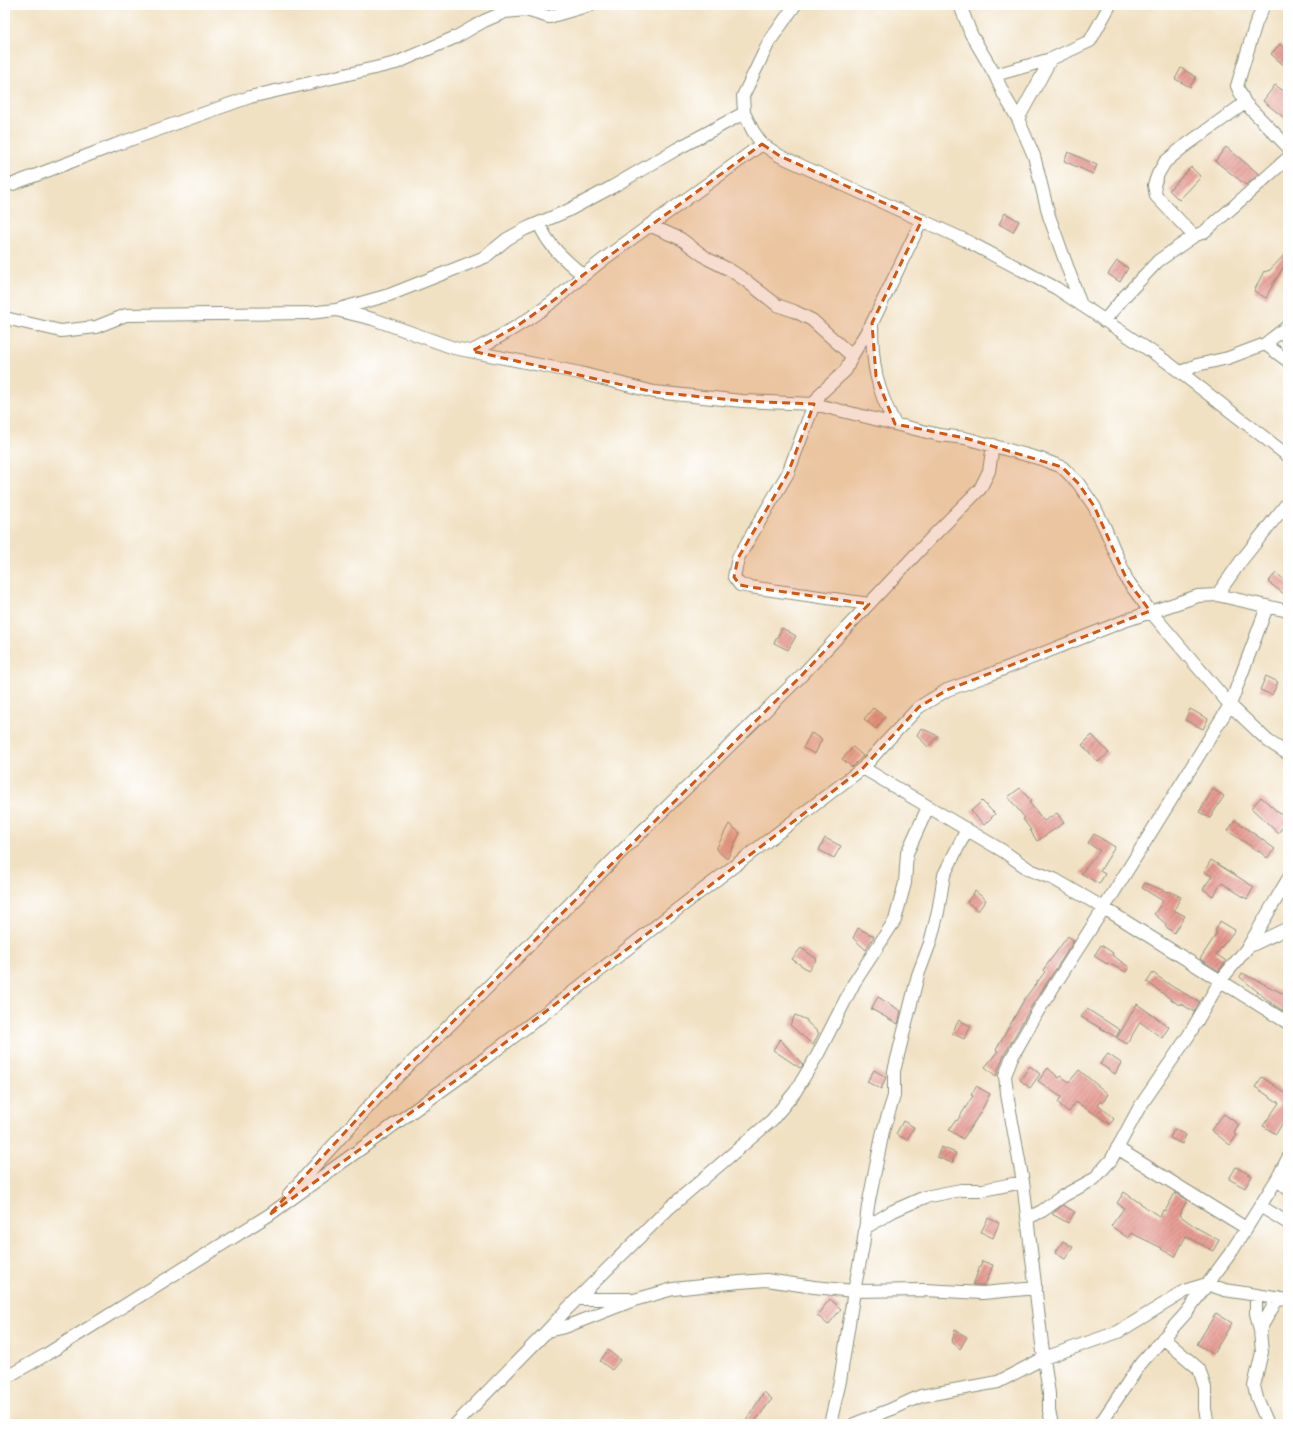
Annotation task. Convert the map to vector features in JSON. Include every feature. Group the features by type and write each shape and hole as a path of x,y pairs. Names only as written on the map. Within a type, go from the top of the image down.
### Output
{"street":[{"path":"5,185 13,184 115,145 250,97 396,63 456,36 503,9 526,10 550,17 590,5"},
{"path":"795,5 769,42 743,96 744,113 762,144 780,156 979,247 1056,288 1180,372 1288,456"},
{"path":"960,5 971,34 1018,119 1034,156 1049,216 1081,305"},
{"path":"995,75 1051,59 1090,41 1110,5"},
{"path":"1264,5 1256,23 1237,86 1245,102 1288,147"},
{"path":"1018,119 1051,59"},
{"path":"1194,236 1156,196 1154,185 1158,174 1165,162 1245,102"},
{"path":"5,318 61,331 96,328 126,315 309,313 336,310 389,295 485,257 507,239 525,228 566,211 612,187 677,149 744,113"},
{"path":"472,351 517,326 554,300 583,275 649,225 762,144"},
{"path":"1104,320 1158,261 1194,236 1204,232 1288,158"},
{"path":"869,604 740,585 734,577 738,558 788,473 814,404 821,393 846,370 852,356 872,323 922,220"},
{"path":"539,223 557,253 583,275"},
{"path":"649,225 681,239 708,259 730,270 745,280 777,305 812,320 852,356"},
{"path":"336,310 373,319 454,348 580,373 654,392 742,401 814,404 939,435 965,438 993,445 1041,459 1062,467 1078,484 1094,506 1128,580 1150,611 1230,704 1268,741 1288,754"},
{"path":"872,323 872,352 876,376 884,403 895,424"},
{"path":"1180,372 1197,365 1228,358 1264,344 1288,326"},
{"path":"1264,344 1288,361"},
{"path":"269,1215 381,1093 494,982 627,846 801,676 980,489 989,471 993,445"},
{"path":"1217,595 1288,502"},
{"path":"5,1378 47,1354 269,1215 482,1061 863,768 919,707 947,690 1150,611 1198,596 1217,595 1288,611"},
{"path":"1052,1424 1048,1411 1049,1394 1028,1218 1005,1076 1011,1059 1038,1011 1104,908 1230,704 1267,607"},
{"path":"863,768 967,829 1030,870 1054,879 1104,908 1288,1023"},
{"path":"456,1424 578,1298 668,1209 772,1120 795,1092 818,1054 854,983 895,920 905,883 907,853 928,807"},
{"path":"830,1424 840,1381 882,1130 894,1096 894,1071 918,975 930,943 938,912 944,875 967,829"},
{"path":"1028,1218 1094,1179 1111,1160 1139,1108 1189,1035 1220,981 1248,947 1288,879"},
{"path":"1248,947 1288,928"},
{"path":"1117,1148 1246,1228"},
{"path":"1100,1424 1141,1363 1186,1312 1232,1251 1277,1179 1288,1158"},
{"path":"1277,1179 1288,1189"},
{"path":"865,1228 893,1211 925,1197 961,1190 983,1190 1023,1182"},
{"path":"1260,1206 1288,1223"},
{"path":"547,1331 565,1327 634,1300 673,1289 766,1280 854,1291 924,1290 983,1293 1036,1288"},
{"path":"854,1424 921,1396 998,1382 1044,1358 1118,1332 1187,1290 1207,1284 1225,1290 1283,1299"},
{"path":"1256,1295 1256,1313 1260,1331 1262,1352 1254,1386 1256,1398 1268,1424"},
{"path":"578,1298 634,1300"},
{"path":"1260,1331 1263,1324 1283,1299"},
{"path":"1163,1338 1199,1369 1205,1388 1205,1409 1208,1424"}],"highlighted area":[{"path":"762,144 780,156 922,220 872,323 876,376 895,424 965,438 1062,467 1078,483 1094,506 1127,580 1150,611 947,690 919,707 863,768 463,1075 269,1215 381,1093 801,676 869,604 740,585 734,577 738,558 788,473 814,404 742,401 654,392 472,351 517,326 554,300 583,275"}],"building":[{"path":"1280,44 1288,51 1288,69 1271,54"},
{"path":"1181,68 1196,77 1190,87 1175,79"},
{"path":"1275,85 1288,94 1288,121 1263,101"},
{"path":"1226,147 1259,174 1246,185 1215,161"},
{"path":"1068,152 1097,165 1093,174 1064,161"},
{"path":"1191,167 1201,177 1179,200 1169,190"},
{"path":"1005,213 1019,221 1013,232 999,224"},
{"path":"1287,252 1288,260 1266,298 1254,291 1264,271 1269,271"},
{"path":"1117,261 1128,268 1120,282 1108,274"},
{"path":"1276,573 1288,583 1288,597 1268,582"},
{"path":"782,628 796,636 788,650 774,643"},
{"path":"1266,676 1278,682 1272,695 1260,690"},
{"path":"873,708 885,717 876,729 864,719"},
{"path":"1190,709 1208,719 1203,729 1185,720"},
{"path":"921,728 938,736 928,747 917,735"},
{"path":"811,733 822,739 815,754 803,748"},
{"path":"1092,735 1109,753 1098,762 1082,745"},
{"path":"853,747 863,756 852,767 842,759"},
{"path":"1020,788 1031,801 1029,802 1044,821 1057,813 1064,823 1037,841 1023,819 1025,818 1008,797"},
{"path":"1213,789 1224,796 1210,818 1199,812"},
{"path":"1261,797 1288,821 1278,833 1251,808"},
{"path":"982,801 995,814 984,825 971,811"},
{"path":"1235,820 1275,849 1267,858 1259,851 1228,831"},
{"path":"729,824 740,833 727,859 716,849"},
{"path":"1094,834 1115,847 1100,871 1105,874 1099,884 1081,873 1100,851 1088,843"},
{"path":"825,838 841,846 834,858 819,850"},
{"path":"1211,860 1254,887 1247,899 1222,883 1213,896 1203,889 1212,876 1204,872"},
{"path":"1145,883 1168,892 1169,891 1181,897 1174,910 1185,916 1174,933 1154,914 1163,901 1142,888"},
{"path":"975,891 986,900 978,911 967,902"},
{"path":"1220,921 1235,930 1216,954 1226,961 1219,971 1200,959 1217,933 1215,932"},
{"path":"858,928 874,936 866,950 853,938"},
{"path":"1068,936 1074,941 1031,1007 1004,1055 996,1076 985,1067 998,1051 996,1050 1025,998 1045,972 1043,970"},
{"path":"1101,945 1129,967 1126,972 1107,964 1094,956"},
{"path":"801,948 817,959 808,970 792,959"},
{"path":"1153,973 1173,987 1200,1002 1194,1012 1180,1003 1179,1005 1147,982"},
{"path":"1242,973 1288,996 1288,1014 1270,1002 1240,977"},
{"path":"878,997 901,1011 898,1024 871,1009"},
{"path":"1137,1004 1169,1027 1162,1038 1140,1022 1127,1044 1117,1038"},
{"path":"1087,1009 1120,1030 1116,1037 1081,1017"},
{"path":"795,1015 807,1020 807,1022 819,1033 813,1045 790,1025"},
{"path":"959,1020 971,1026 964,1039 952,1033"},
{"path":"780,1039 803,1065 800,1068 773,1050"},
{"path":"1108,1054 1121,1063 1115,1074 1100,1064"},
{"path":"1030,1066 1040,1074 1030,1088 1020,1080"},
{"path":"1048,1068 1059,1078 1061,1076 1069,1082 1079,1070 1108,1094 1103,1103 1100,1101 1098,1104 1114,1119 1110,1124 1076,1102 1069,1112 1062,1107 1058,1102 1061,1097 1038,1081"},
{"path":"874,1070 886,1077 881,1089 867,1082"},
{"path":"1262,1077 1285,1093 1288,1089 1288,1114 1276,1134 1263,1126 1279,1103 1255,1087"},
{"path":"976,1086 990,1094 980,1113 963,1139 949,1130 956,1120 957,1121 973,1096 971,1095"},
{"path":"1224,1114 1239,1125 1234,1133 1237,1135 1230,1145 1211,1130"},
{"path":"903,1121 914,1127 907,1140 896,1134"},
{"path":"1174,1129 1186,1135 1182,1144 1170,1138"},
{"path":"941,1147 956,1153 952,1163 937,1157"},
{"path":"1236,1167 1252,1176 1245,1188 1229,1179"},
{"path":"1124,1192 1160,1217 1175,1193 1187,1200 1179,1215 1197,1228 1219,1240 1213,1251 1186,1236 1175,1257 1161,1249 1162,1248 1131,1233 1128,1238 1111,1226 1124,1208 1117,1203"},
{"path":"1063,1205 1075,1212 1068,1223 1052,1214"},
{"path":"988,1218 999,1223 993,1238 981,1232"},
{"path":"1063,1241 1073,1247 1065,1259 1055,1253"},
{"path":"982,1261 993,1265 985,1285 973,1285"},
{"path":"830,1299 841,1309 828,1325 817,1315"},
{"path":"1216,1313 1232,1323 1213,1354 1197,1344"},
{"path":"955,1330 967,1337 960,1349 952,1342"},
{"path":"608,1350 620,1360 612,1370 600,1361"},
{"path":"764,1392 772,1399 753,1424 744,1424"}]}
